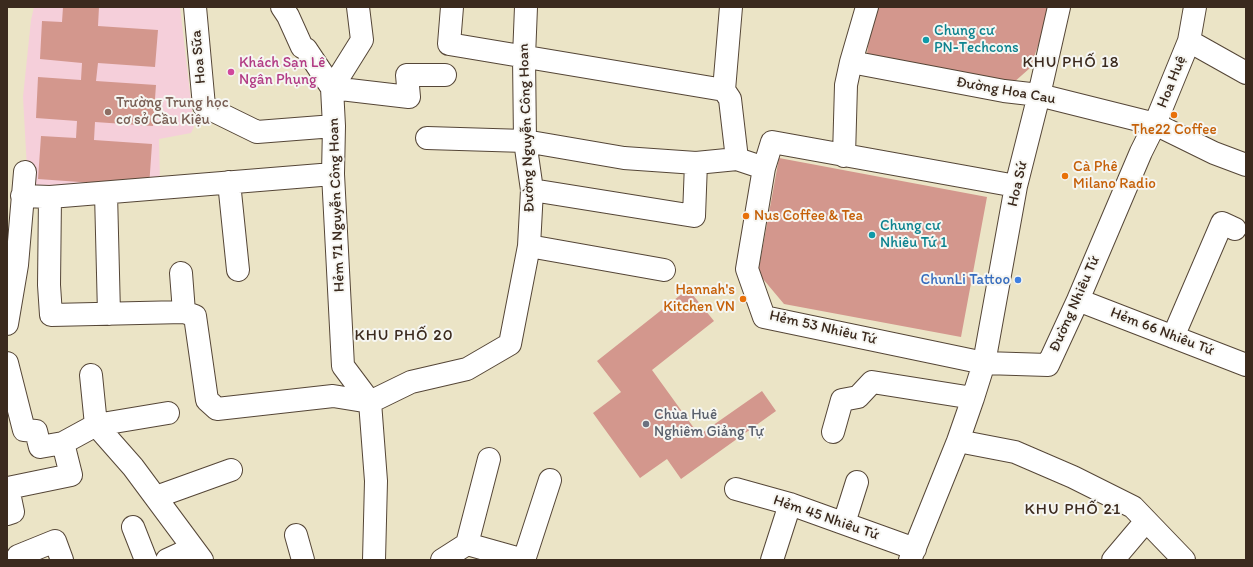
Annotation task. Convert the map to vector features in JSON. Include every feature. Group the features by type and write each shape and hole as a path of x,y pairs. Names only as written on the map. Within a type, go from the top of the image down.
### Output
{"street":[{"name":"Hoa Sữa","path":"195,7 204,106 257,132 334,126"},
{"path":"282,7 288,16 302,47 306,49 332,88 409,97 407,75 445,75"},
{"path":"332,88 362,40 358,7"},
{"path":"452,7 449,44 524,58 724,90"},
{"name":"Đường Nguyễn Công Hoan","path":"370,402 411,382 467,369 510,344 529,246 532,190 525,141 524,58 526,7"},
{"path":"731,7 724,90 730,99 736,159"},
{"path":"844,156 846,85 867,7"},
{"name":"Hoa Sứ","path":"984,363 1016,186 1040,95 1059,7"},
{"name":"Hoa Huệ","path":"1155,124 1189,41 1195,7"},
{"name":"Hoa Huệ","path":"1189,41 1246,73"},
{"name":"Đường Hoa Cau","path":"851,62 1004,91 1040,95 1155,124 1214,153 1246,165"},
{"name":"Hẻm 71 Nguyễn Công Hoan","path":"332,88 334,126 333,174 343,366 370,402"},
{"name":"Đường Nhiêu Tứ","path":"984,363 1048,365 1078,300 1141,152 1155,124"},
{"path":"427,138 525,141 624,158 696,163 736,159 764,168 772,142 1016,186"},
{"path":"532,190 694,216 696,163"},
{"name":"Hẻm 53 Nhiêu Tứ","path":"764,168 748,269 764,317 984,363"},
{"path":"7,324 12,266 25,172"},
{"path":"22,196 50,197 333,174"},
{"path":"229,182 238,270"},
{"path":"106,193 109,314"},
{"path":"50,197 49,285 52,315 184,312 195,316 207,400 217,409 334,396 370,402 376,481 374,560"},
{"path":"1172,337 1222,223 1235,229"},
{"path":"529,246 664,270"},
{"path":"12,266 49,263"},
{"path":"181,273 184,312"},
{"name":"Hẻm 66 Nhiêu Tứ","path":"1078,300 1246,365"},
{"path":"7,363 24,430 36,431 40,447 63,443 96,425 168,412"},
{"path":"912,555 958,441 984,363"},
{"path":"91,375 96,425 133,467 198,554 167,560"},
{"path":"833,432 842,400 858,397 872,382 973,398"},
{"path":"958,441 1015,452 1073,477 1133,507 1184,560"},
{"path":"7,514 13,512 8,488 71,475 63,443"},
{"path":"442,560 467,544 489,459"},
{"path":"156,497 232,470"},
{"path":"467,544 524,560 550,480"},
{"path":"844,523 856,482"},
{"name":"Hẻm 45 Nhiêu Tứ","path":"736,489 790,504 844,523 912,555"},
{"path":"772,560 790,504"},
{"path":"1113,560 1146,521"},
{"path":"133,527 146,560"},
{"path":"296,535 303,560"},
{"path":"17,559 55,541 62,560"}],"shaded area":[{"name":"Trường Trung học cơ sở Cầu Kiệu","path":"34,7 180,7 194,127 191,133 159,139 160,185 25,193 27,169 23,97 31,20"}],"building":[{"path":"63,7 99,7 98,26 158,30 155,67 98,63 96,81 156,85 153,126 95,122 94,140 152,144 149,187 38,179 41,136 76,138 77,121 36,118 38,77 81,80 82,63 40,59 42,21 62,22"},
{"path":"874,7 1054,7 1030,68 1004,91 866,60"},
{"name":"Chung cư Nhiêu Tứ 1","path":"779,158 987,197 961,337 784,304 758,273"},
{"path":"688,289 714,321 652,370 699,435 762,391 776,411 681,479 667,459 640,478 593,413 621,392 597,361"}],"place":[{"name":"Chung cư PN-Techcons","path":"926,40"},
{"name":"Khách Sạn Lê Ngân Phụng","path":"231,72"},
{"name":"Trường Trung học cơ sở Cầu Kiệu","path":"108,112"},
{"name":"The22 Coffee","path":"1174,115"},
{"name":"Cà Phê Milano Radio","path":"1065,176"},
{"name":"Nus Coffee & Tea","path":"746,216"},
{"name":"Chung cư Nhiêu Tứ 1","path":"872,235"},
{"name":"ChunLi Tattoo","path":"1018,280"},
{"name":"Hannah's Kitchen VN","path":"743,299"},
{"name":"Chùa Huê Nghiêm Giảng Tự","path":"646,424"}],"district":[{"name":"KHU PHỐ 18","path":"1071,63"},
{"name":"KHU PHỐ 20","path":"404,336"},
{"name":"KHU PHỐ 21","path":"1073,510"}]}
